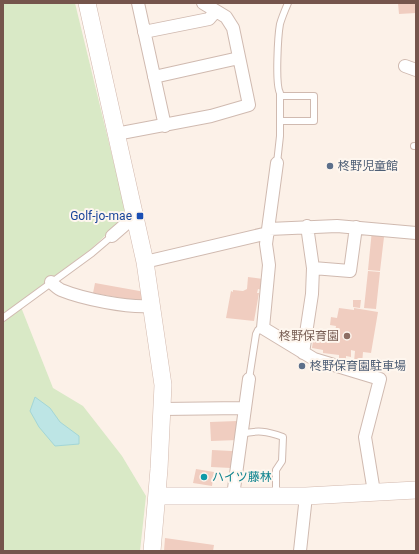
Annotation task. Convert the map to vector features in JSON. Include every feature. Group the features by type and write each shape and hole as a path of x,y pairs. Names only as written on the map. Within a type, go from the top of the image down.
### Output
{"street":[{"path":"87,3 145,262 163,386 157,496 152,551"},
{"path":"138,3 165,126"},
{"path":"116,134 165,126 211,116 249,105 232,28 226,17 203,3"},
{"path":"144,32 209,18 216,11"},
{"path":"154,77 239,58"},
{"path":"277,163 269,231 266,244 269,265 263,328 314,359 380,379 365,437 374,492"},
{"path":"112,236 135,216"},
{"path":"145,262 269,231 307,226 356,227 416,232"},
{"path":"303,353 312,294 313,268 307,226"},
{"path":"313,268 350,271 356,227"},
{"path":"51,282 60,289 94,299 141,307 151,306"},
{"path":"233,496 249,379"},
{"path":"162,408 244,408"},
{"path":"157,496 306,496 416,490"},
{"path":"300,551 306,496"}],"lane":[{"path":"277,163 280,136 280,96 277,76 280,24 288,3"},
{"path":"280,96 314,96 314,121 280,121"},
{"path":"3,318 92,253 112,236"},
{"path":"249,379 256,334 258,330 263,328"},
{"path":"241,434 256,430 282,437 282,461 276,470 276,496"}],"green space":[{"path":"3,3 75,3 126,213 91,249 19,302 53,388 83,406 122,456 146,496 140,551 3,551"}],"water":[{"path":"35,397 50,408 60,422 79,436 79,444 55,446 39,427 30,411"}],"building":[{"path":"398,3 416,3 416,13 399,14"},
{"path":"372,230 384,237 380,271 368,270"},
{"path":"368,271 380,272 376,309 364,308"},
{"path":"248,277 263,279 262,290 258,289 257,293 259,293 254,321 226,318 231,291 243,291 247,289"},
{"path":"95,283 145,292 143,302 93,293"},
{"path":"353,300 361,300 360,308 353,307"},
{"path":"339,308 354,310 354,308 378,312 371,353 363,352 362,364 354,362 355,351 351,350 351,357 346,356 346,359 339,359 339,355 323,353 323,350 312,348 314,334 334,337 336,326 330,325 331,317 337,318"},
{"path":"237,421 238,440 211,441 210,422"},
{"path":"212,450 232,451 231,468 211,467"},
{"name":"ハイツ藤林","path":"196,469 214,472 212,486 193,483"},
{"path":"165,538 214,545 213,551 164,551"}],"place":[{"name":"柊野児童館","path":"330,166"},
{"name":"Golf-jo-mae","path":"140,216"},
{"name":"柊野保育園","path":"347,336"},
{"name":"柊野保育園駐車場","path":"302,366"},
{"name":"ハイツ藤林","path":"204,477"}]}
